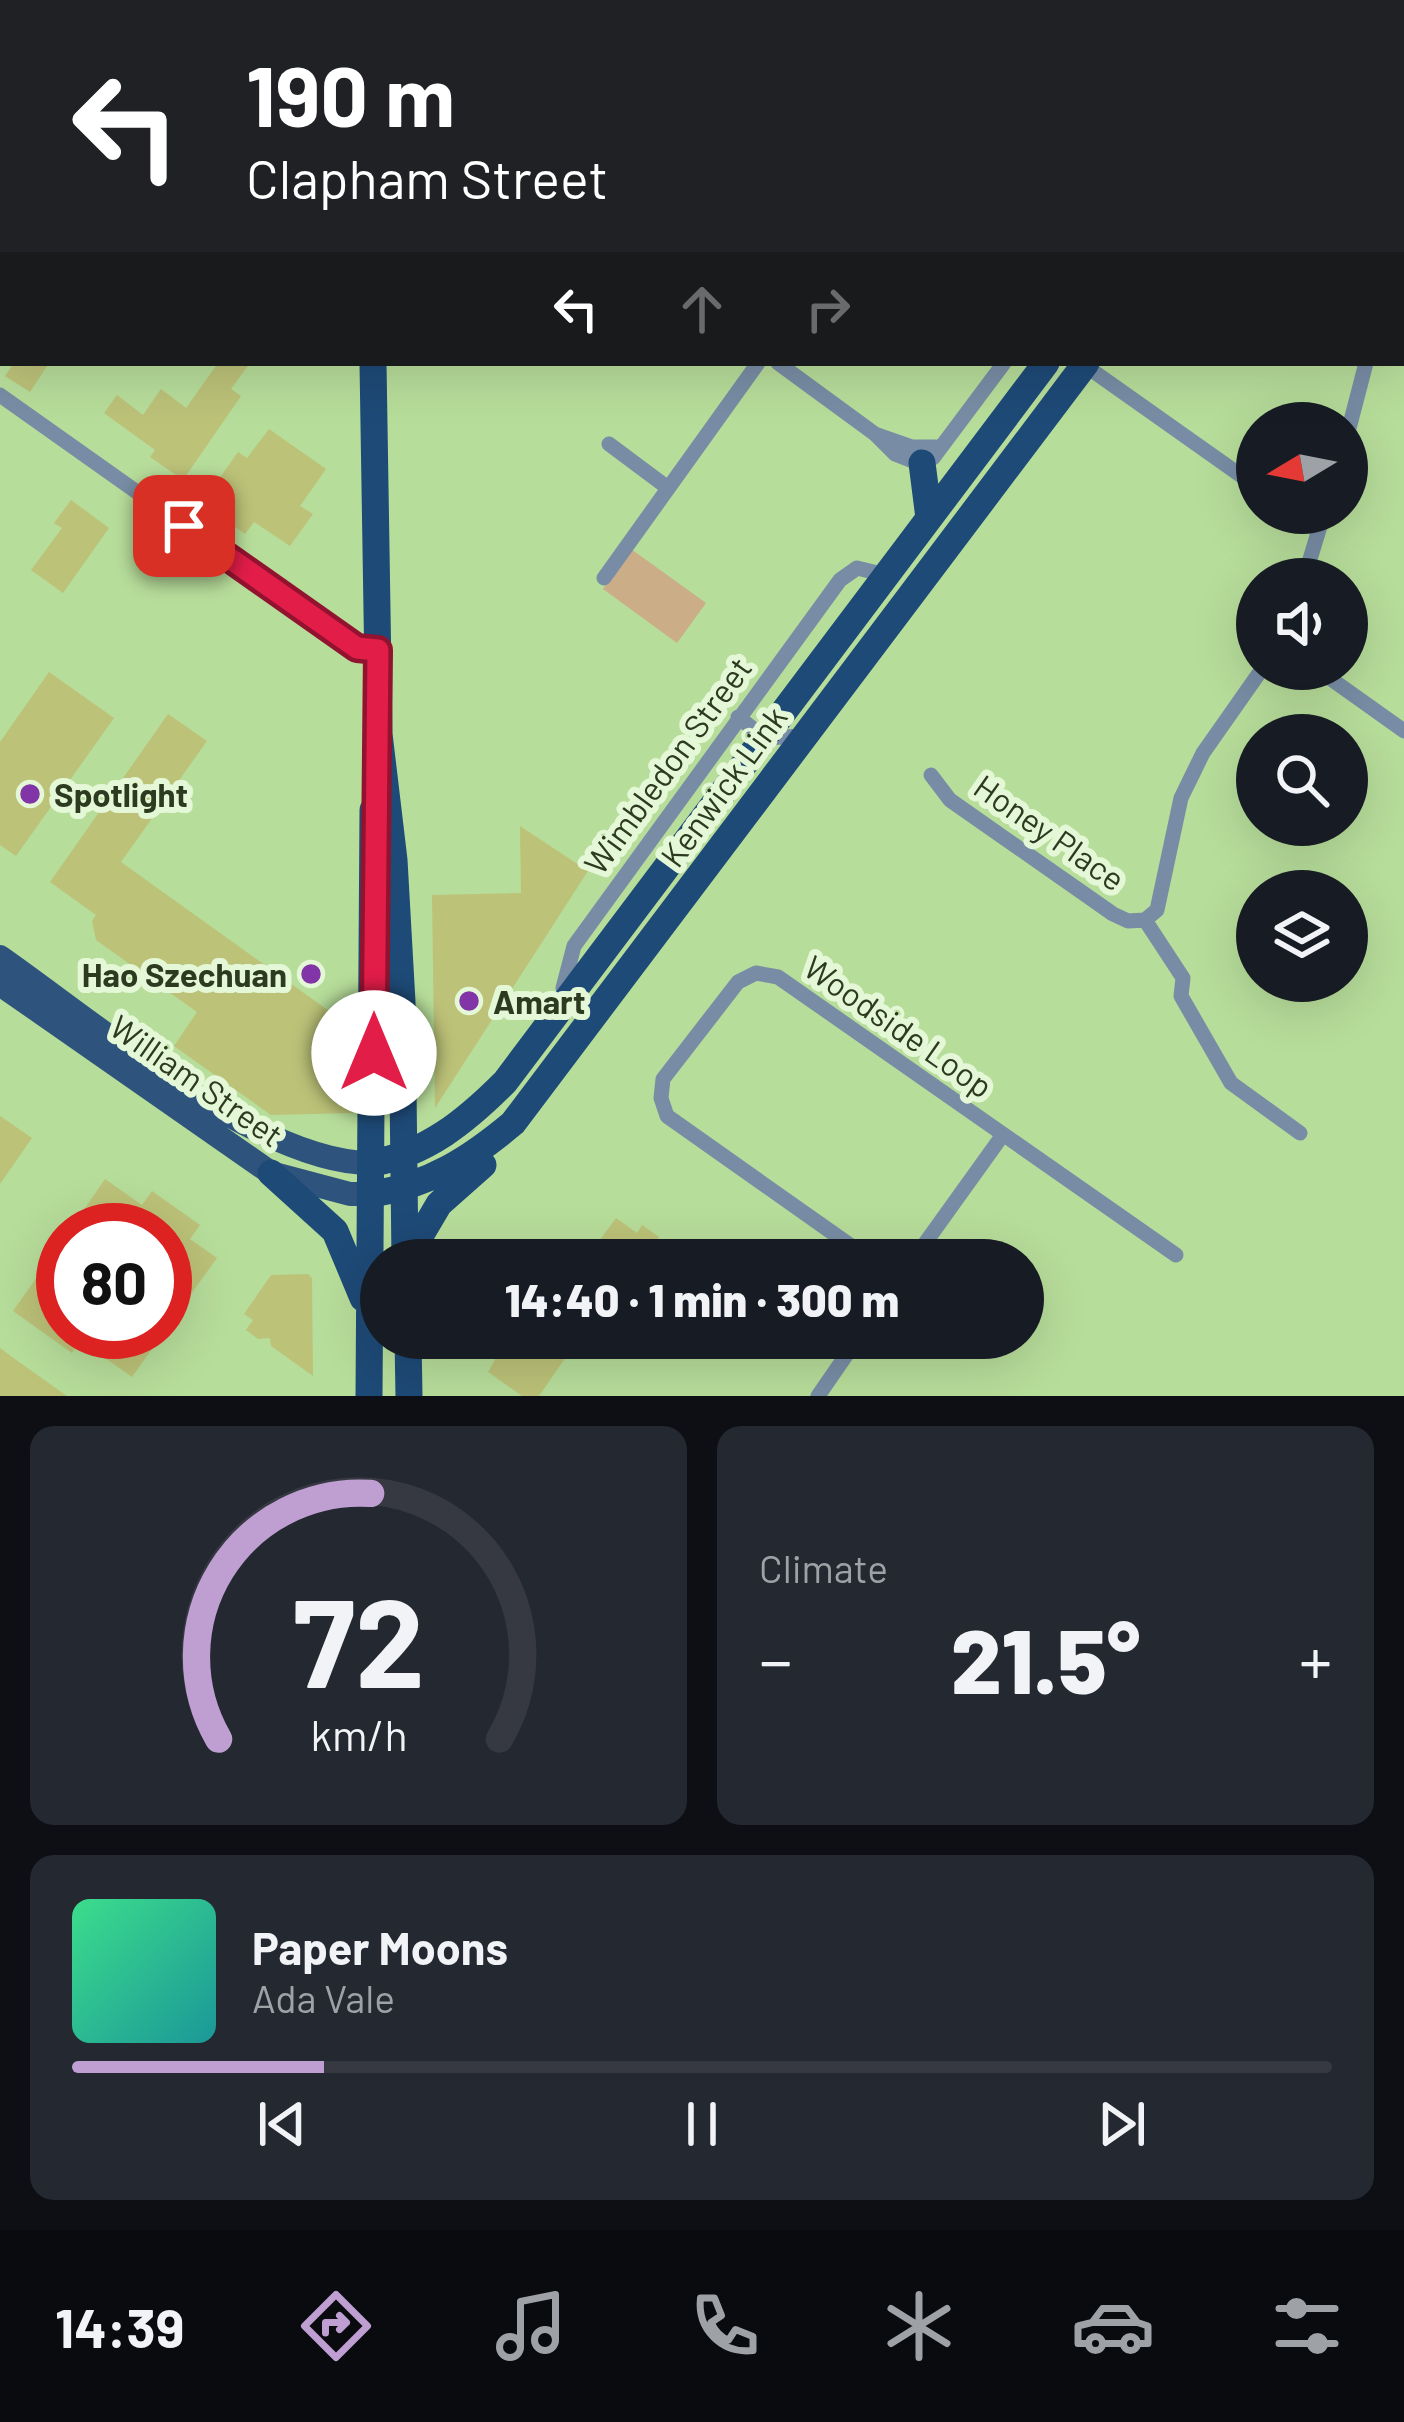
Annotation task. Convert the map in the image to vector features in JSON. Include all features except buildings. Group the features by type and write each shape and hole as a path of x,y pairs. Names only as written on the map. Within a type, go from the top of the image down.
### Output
{"highway":[{"path":"374,366 380,734 402,1002 405,1239"},
{"name":"Kenwick Link","path":"373,1163 404,1157 468,1119 505,1082 1044,366"},
{"name":"Kenwick Link","path":"373,1195 404,1189 454,1167 513,1123 1082,366"},
{"path":"929,518 930,455"},
{"path":"372,1239 373,793 380,734"},
{"path":"418,1239 439,1204 485,1163 513,1123"},
{"path":"271,1173 335,1231 360,1285"},
{"path":"369,1396 370,1359"},
{"path":"408,1359 409,1396"}],"main road":[{"name":"William Street","path":"0,957 202,1099 271,1138 320,1157 373,1163"},
{"name":"William Street","path":"0,984 271,1173 350,1194 373,1195"}],"street":[{"path":"604,578 756,366"},
{"path":"782,366 895,454 930,455 1002,366"},
{"path":"1087,366 1236,472"},
{"path":"1356,402 1365,366"},
{"path":"0,394 344,640 357,648 378,650"},
{"path":"610,444 668,488"},
{"name":"Wimbledon Street","path":"538,1038 544,1016 566,983 574,946 844,575 857,568 886,574"},
{"path":"1248,690 1189,780 1172,832 1157,910 1145,920 1183,978 1180,996 1231,1083 1300,1133"},
{"path":"1346,690 1404,731"},
{"path":"738,717 765,738 803,736"},
{"name":"Honey Place","path":"931,776 950,800 1113,914 1128,921 1145,920"},
{"name":"Woodside Loop","path":"841,1239 667,1116 661,1098 663,1079 738,982 756,973 778,977 1176,1256"},
{"path":"929,1239 1002,1136"},
{"path":"818,1396 844,1359"}],"shaded area":[{"path":"631,549 706,603 677,643 603,589"}],"place":[{"name":"Spotlight","path":"30,794"},
{"name":"Hao Szechuan","path":"311,974"},
{"name":"Amart","path":"469,1001"}],"route":[{"path":"184,526 357,648 378,650 374,1053"}]}
